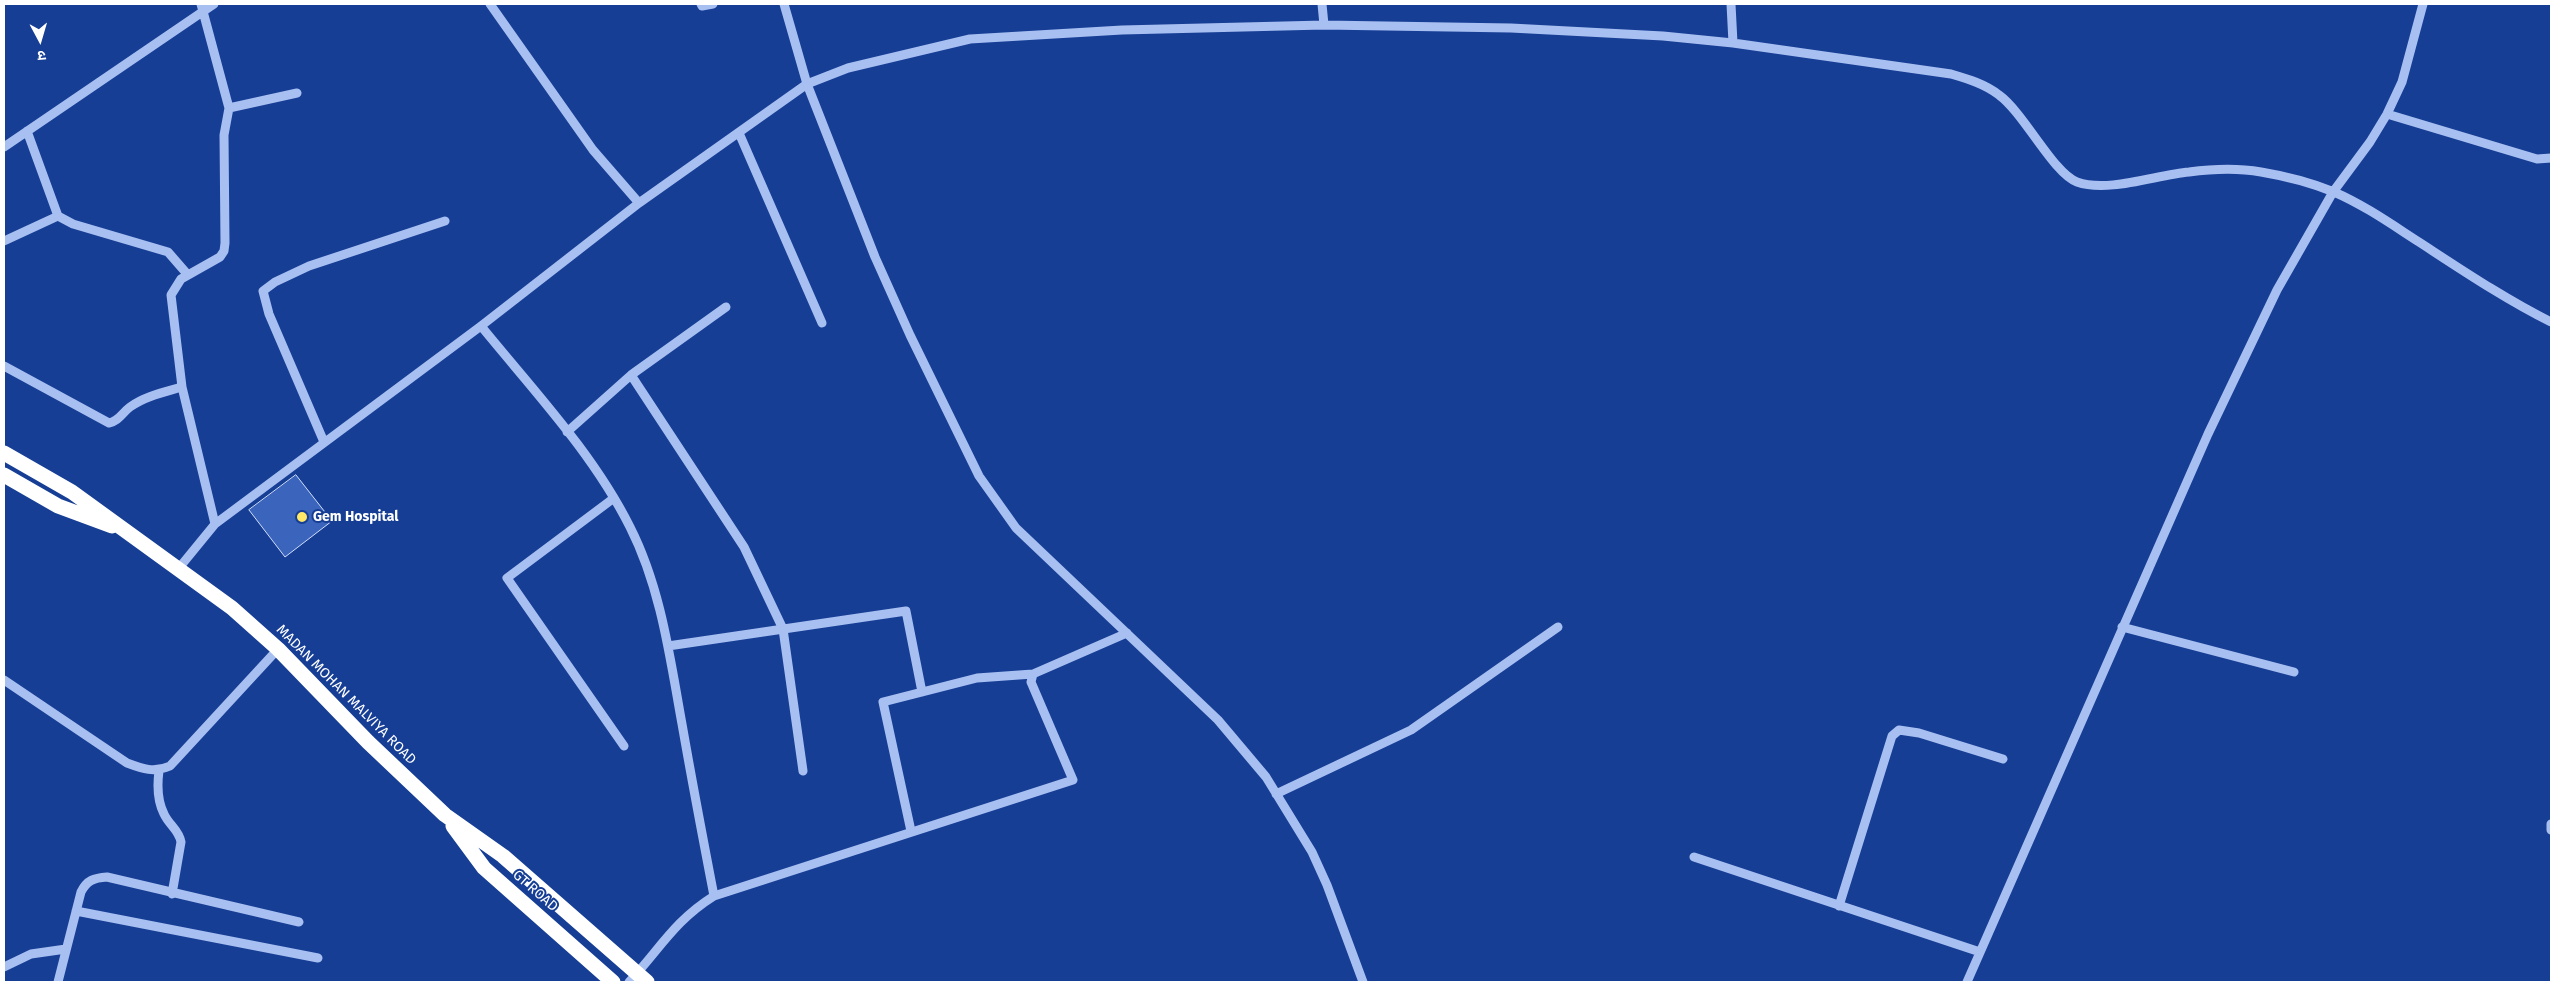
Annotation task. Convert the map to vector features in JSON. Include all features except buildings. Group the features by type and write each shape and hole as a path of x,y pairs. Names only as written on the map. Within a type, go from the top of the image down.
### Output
{"highway":[{"name":"MADAN MOHAN MALVIYA ROAD","path":"4,453 72,492 232,608 278,649 368,742 445,815 503,856 638,980"},
{"path":"4,476 58,506 132,534"},
{"name":"GT ROAD","path":"445,815 484,868 613,982"}],"street":[{"path":"4,147 203,8 214,4"},
{"path":"490,4 593,150 639,203"},
{"path":"701,4 702,6 713,4"},
{"path":"784,4 807,84 875,257 910,335 979,476 1016,528 1218,720 1246,752 1276,794 1312,852 1349,939 1363,982"},
{"path":"1322,4 1324,25"},
{"path":"1731,4 1733,43"},
{"path":"1967,982 2208,434 2268,308 2333,192 2370,142 2402,82 2423,4"},
{"path":"203,8 229,108 224,135 224,252 220,257 181,279 171,295 182,387 215,524"},
{"path":"179,568 215,524 481,326 639,203 807,84 848,68 970,39 1122,30 1324,25 1520,29 1663,36 1733,43 1951,74 1979,83 2000,96 2019,115 2061,172 2075,181 2091,185 2111,184 2190,172 2229,170 2260,172 2333,192 2372,211 2486,286 2551,322"},
{"path":"229,108 297,93"},
{"path":"2386,114 2537,159 2551,158"},
{"path":"27,132 58,216 73,224 168,252 188,275"},
{"path":"739,133 822,323"},
{"path":"4,241 58,216"},
{"path":"324,442 269,314 263,291 275,282 309,266 445,221"},
{"path":"567,432 630,375 726,307"},
{"path":"481,326 567,432 614,498 642,555 655,590 668,646 714,896"},
{"path":"4,366 108,423 115,422 131,407 144,400 182,387"},
{"path":"630,375 744,547 783,629 803,771"},
{"path":"614,498 507,578 624,746"},
{"path":"668,646 906,611 922,692"},
{"path":"1276,794 1410,730 1558,627"},
{"path":"2122,627 2294,672"},
{"path":"911,831 882,702 977,678 1034,674 1127,633"},
{"path":"4,680 93,738 127,763 144,769 159,771 170,766 278,649"},
{"path":"638,980 671,930 693,909 714,896 1074,780 1031,682 1034,674"},
{"path":"1839,906 1892,736 1899,730 1919,733 2002,759"},
{"path":"159,771 157,789 159,799 164,815 180,835 181,842 172,894"},
{"path":"2551,824 2551,830"},
{"path":"1694,856 1980,952"},
{"path":"58,982 76,911 86,883 95,878 107,877 172,894 299,922"},
{"path":"76,911 318,958"},
{"path":"4,966 31,954 66,949"}],"place":[{"name":"Gem Hospital","path":"302,517"}]}
